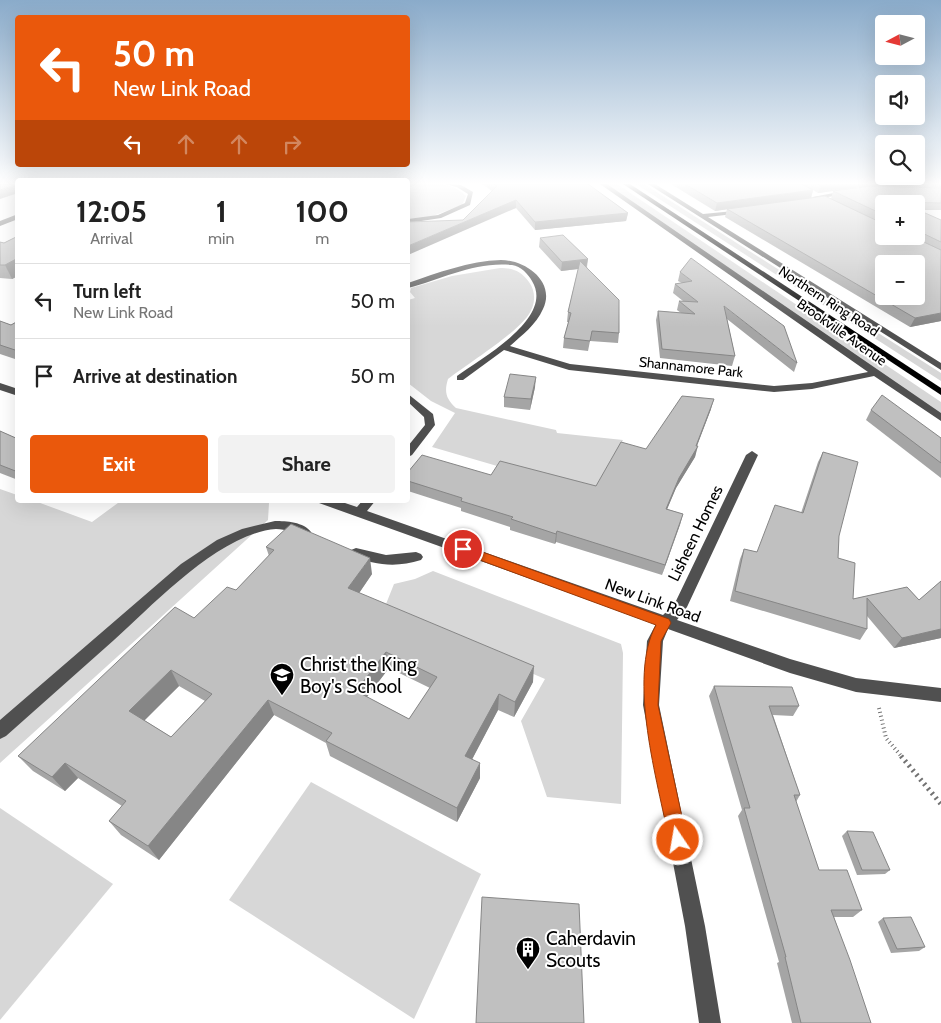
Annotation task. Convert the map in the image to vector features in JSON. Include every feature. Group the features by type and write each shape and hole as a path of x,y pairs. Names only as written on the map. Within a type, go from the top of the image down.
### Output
{"main road":[{"name":"Northern Ring Road","path":"698,232 941,392"}],"street":[{"name":"Brookville Avenue","path":"672,232 941,418"},
{"name":"Brookville Avenue","path":"727,232 941,367"},
{"path":"410,285 460,270 494,264 514,263 524,267 539,283 543,292 542,304 538,315 503,347 460,378"},
{"name":"Shannamore Park","path":"503,347 569,367 774,389 812,386 877,373"},
{"path":"0,386 15,392"},
{"path":"410,399 429,416 430,425 410,450"},
{"name":"Lisheen Homes","path":"710,1023 695,926 651,705 654,641 664,623 680,607 752,455"},
{"name":"New Link Road","path":"332,503 664,623 790,666 856,685 941,695"},
{"path":"359,512 367,503"},
{"path":"0,731 186,568 222,543 247,532 275,525 288,526 316,537"},
{"path":"344,548 371,559 388,562 416,557"}],"path":[{"path":"874,687 886,738 941,804"}],"shaded area":[{"path":"675,232 688,232 941,402 941,416"},
{"path":"710,232 719,232 941,373 941,381"},
{"path":"500,268 516,271 523,275 532,286 534,300 532,309 520,324 490,349 448,379 446,392 450,402 456,408 556,430 557,433 623,440 593,494 432,447 455,413 431,401 410,385 410,299 415,298 410,292 411,288 452,276"},
{"path":"0,489 15,494 15,503 40,503 92,522 118,503 269,503 268,520 0,763"},
{"path":"433,571 621,644 623,653 621,804 547,797 521,721 545,679 384,609 394,584 415,579"},
{"path":"311,782 481,874 414,1019 229,900"},
{"path":"0,808 113,884 0,1020"}],"building":[{"path":"410,232 441,232 410,245"},
{"path":"766,232 875,232 875,245 925,245 925,243 941,250 941,313 915,318 893,305 925,305 925,255 875,255 875,295"},
{"path":"925,232 941,232 941,242 925,234"},
{"path":"563,235 588,259 562,262 540,238"},
{"path":"15,238 15,260 5,265 0,265 0,242 4,243"},
{"path":"691,258 784,326 797,363 724,306 735,356 662,349 658,311 695,314 679,301 698,302 675,284 692,281 680,272"},
{"path":"580,261 619,300 619,333 592,331 590,341 564,338 571,313 568,312"},
{"path":"0,321 11,325 15,323 15,350 0,345"},
{"path":"510,374 536,377 531,399 504,397"},
{"path":"882,395 941,438 941,463 871,410"},
{"path":"682,396 714,399 696,446 698,446 679,478 666,509 683,514 665,565 557,531 556,534 511,519 513,517 461,501 462,498 410,482 410,470 422,455 491,475 500,461 596,486 621,442 646,449"},
{"path":"0,431 15,438 15,471 0,465"},
{"path":"823,452 858,462 839,536 838,558 855,563 853,599 907,587 919,600 941,581 941,629 902,638 867,598 867,629 735,591 744,549 757,552 775,505 803,513"},
{"name":"Christ the King Boy's School","path":"291,524 370,558 348,588 534,666 515,702 499,694 465,756 480,763 457,808 326,741 332,733 268,700 148,846 109,821 126,801 65,763 52,777 18,756 175,607 194,618 227,587 236,590 274,550 266,547","holes":["386,652 437,677 409,719 356,691","171,670 212,694 171,737 129,711"]},
{"path":"714,686 792,687 799,706 769,706 800,795 794,795 819,870 847,870 862,910 831,910 871,1023 801,1023 786,957 744,808 750,808"},
{"path":"847,831 873,832 890,870 862,870"},
{"name":"Caherdavin Scouts","path":"482,897 579,904 584,1023 476,1023"},
{"path":"911,917 925,947 897,949 883,918"}],"place":[{"name":"Christ the King Boy's School","path":"282,696"},
{"name":"Caherdavin Scouts","path":"528,970"}],"route":[{"path":"463,549 664,623 654,641 651,672 651,705 678,840"}]}
